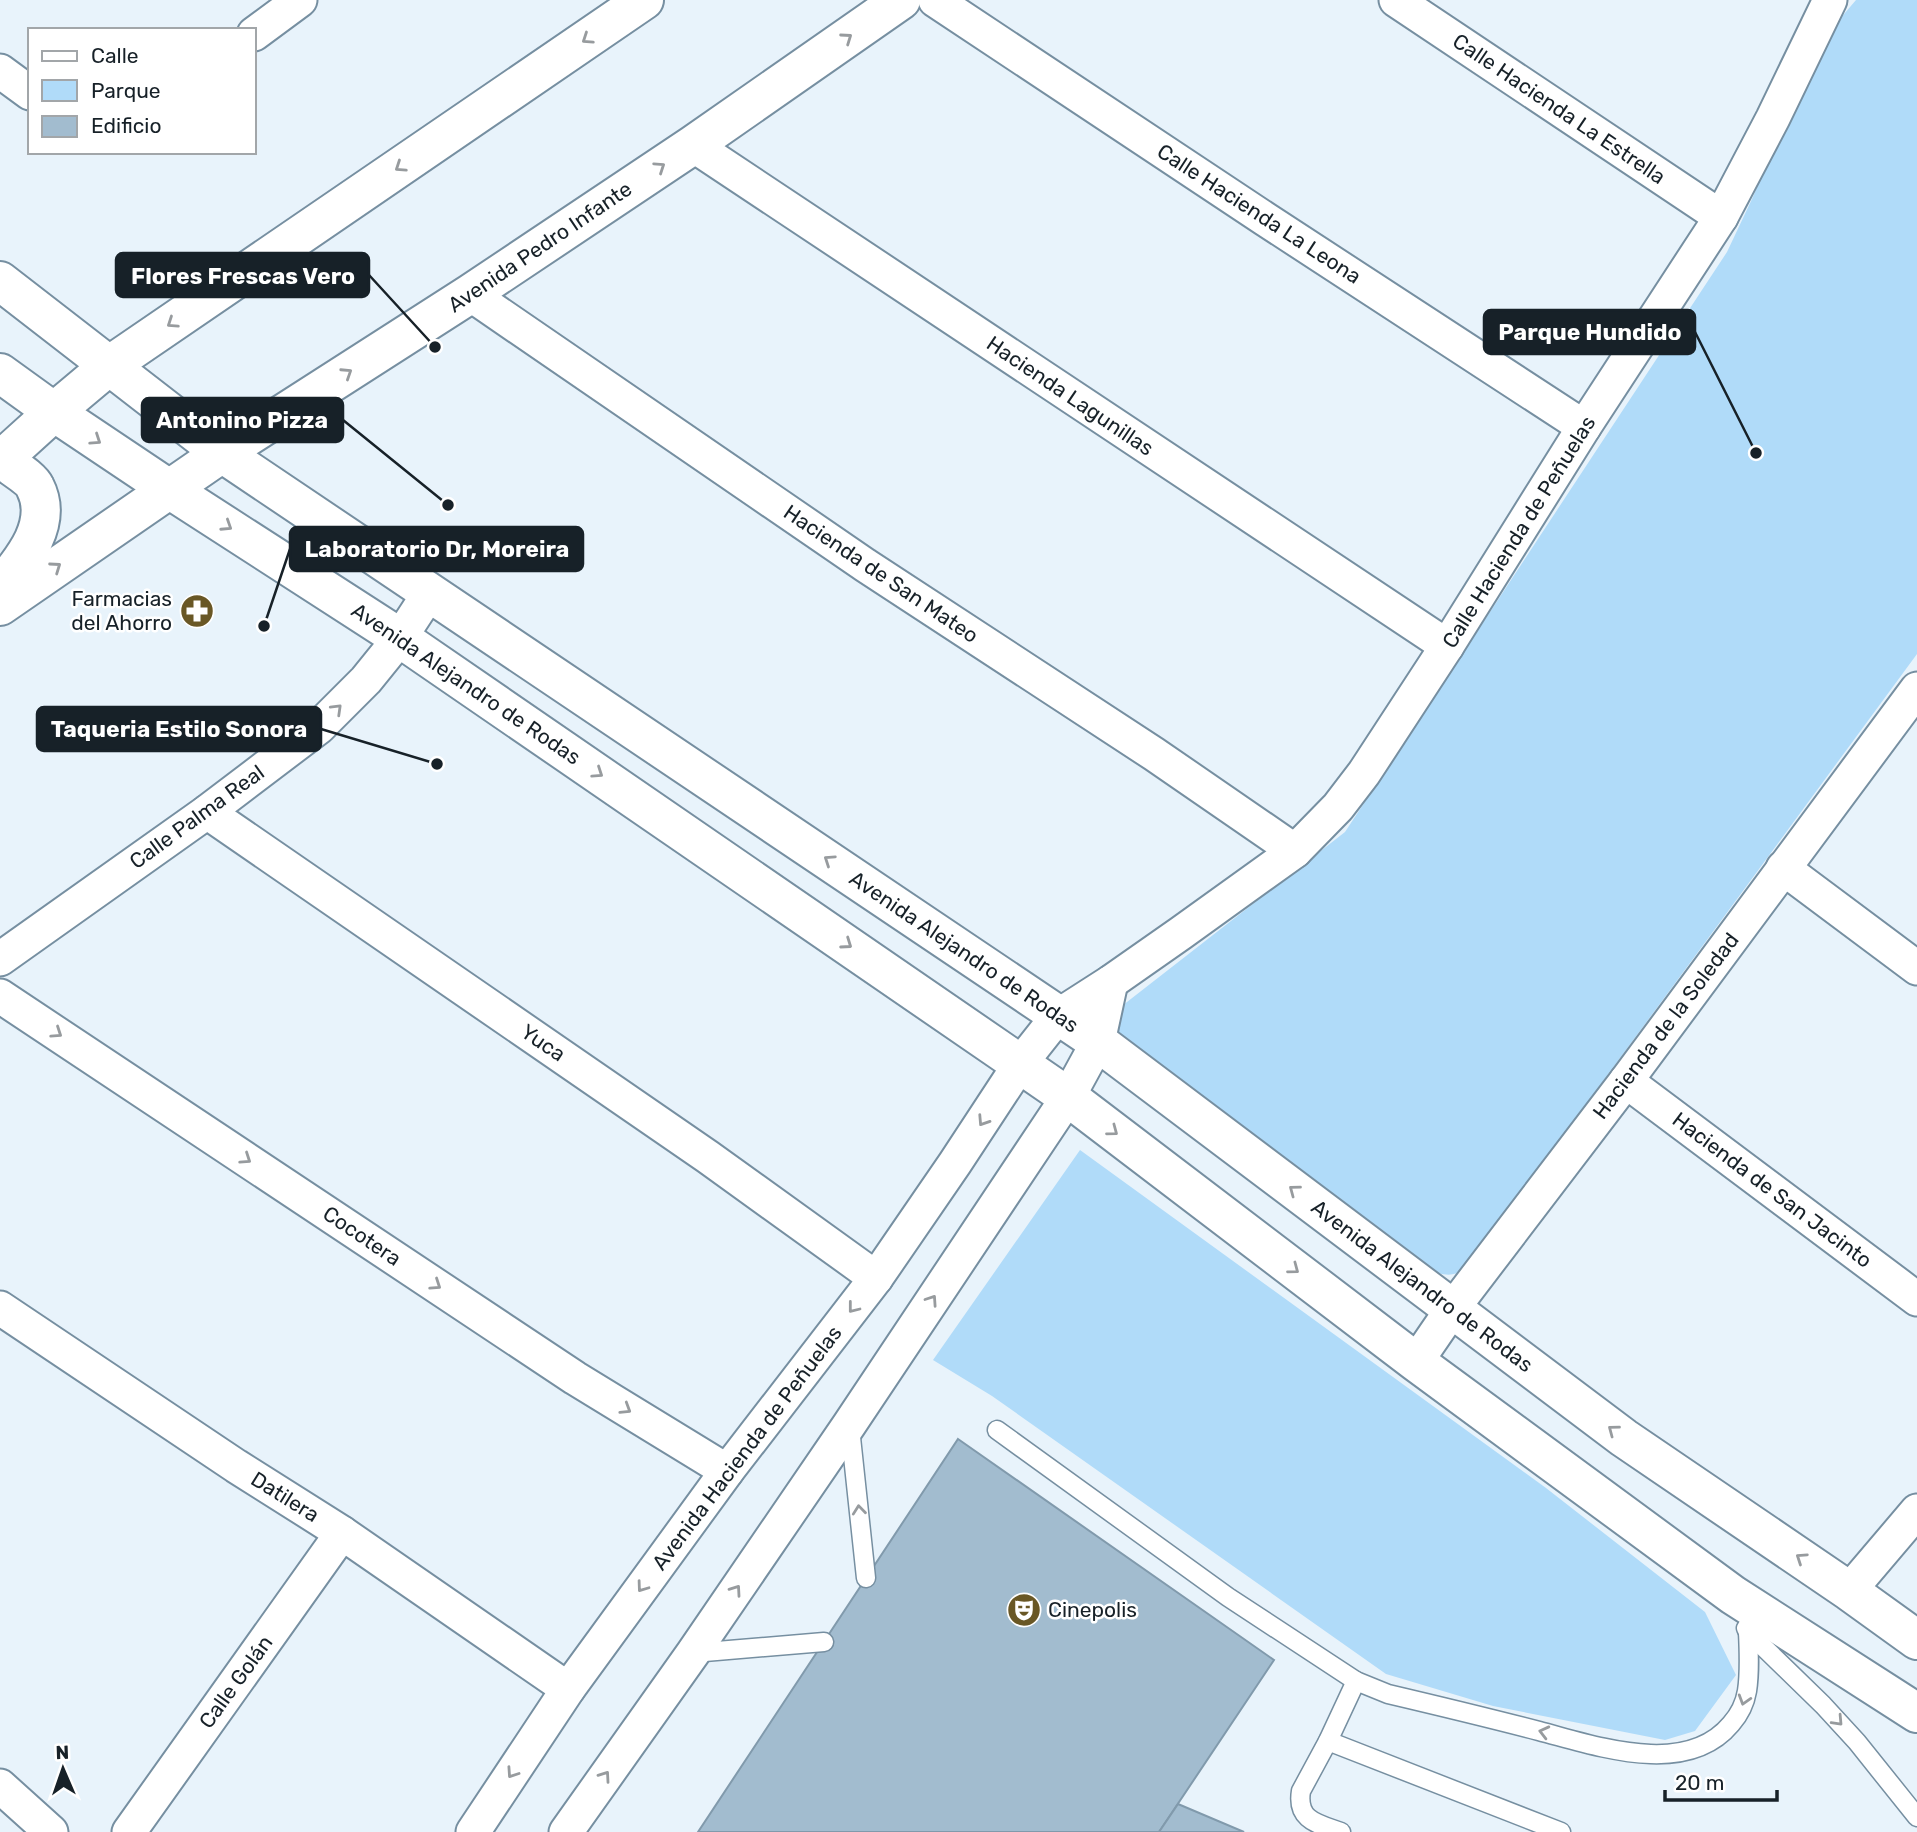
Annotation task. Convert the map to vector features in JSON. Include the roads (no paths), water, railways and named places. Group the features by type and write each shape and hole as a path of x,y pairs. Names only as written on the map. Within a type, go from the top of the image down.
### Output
{"street":[{"path":"256,33 300,0"},
{"path":"0,588 24,558 37,534 41,506 35,485 1,460 110,365 644,0"},
{"name":"Avenida Pedro Infante","path":"0,606 222,453 470,294 693,145 901,0"},
{"name":"Calle Hacienda La Leona","path":"935,0 1584,427"},
{"name":"Calle Hacienda La Estrella","path":"1396,0 1721,217"},
{"name":"Calle Hacienda de Peñuelas","path":"1020,1064 1058,1016 1111,982 1295,851 1338,807 1364,773 1721,217 1830,0"},
{"path":"0,71 28,92"},
{"name":"Hacienda Lagunillas","path":"693,145 1447,646"},
{"name":"Avenida Alejandro de Rodas","path":"0,281 222,453 1098,1042 1624,1438 1917,1640"},
{"name":"Hacienda de San Mateo","path":"470,294 866,565 1154,754 1295,851"},
{"name":"Avenida Alejandro de Rodas","path":"0,373 169,489 400,638 1068,1097 1416,1362 1733,1595 1917,1713"},
{"name":"Calle Palma Real","path":"0,959 207,812 319,727 366,680 400,638 430,592"},
{"name":"Hacienda de la Soledad","path":"1416,1362 1453,1308 1626,1081 1917,689"},
{"name":"Yuca","path":"207,812 708,1157 876,1278"},
{"path":"1783,868 1917,968"},
{"path":"566,1832 849,1425 1068,1097 1098,1042 1111,982"},
{"name":"Cocotera","path":"0,996 575,1378 727,1471"},
{"name":"Avenida Hacienda de Peñuelas","path":"473,1832 568,1689 727,1471 876,1278 1020,1064"},
{"name":"Hacienda de San Jacinto","path":"1626,1081 1917,1299"},
{"name":"Datilera","path":"0,1308 236,1466 342,1533 568,1689"},
{"path":"1849,1591 1917,1511"},
{"name":"Calle Golán","path":"129,1832 342,1533"},
{"path":"0,1786 51,1832"}],"lane":[{"path":"849,1425 866,1578"},
{"path":"997,1430 1228,1597 1356,1681 1388,1694 1600,1746 1668,1755 1697,1749 1722,1735 1739,1716 1747,1693 1749,1650 1748,1632 1733,1595"},
{"path":"1748,1632 1857,1742 1917,1817"},
{"path":"693,1653 824,1642"},
{"path":"1341,1832 1311,1821 1304,1814 1301,1791 1356,1681"},
{"path":"1328,1741 1561,1832"}],"place":[{"name":"Flores Frescas Vero","path":"435,347"},
{"name":"Parque Hundido","path":"1756,453"},
{"name":"Antonino Pizza","path":"448,505"},
{"name":"Farmacias del Ahorro","path":"197,611"},
{"name":"Laboratorio Dr, Moreira","path":"264,626"},
{"name":"Taqueria Estilo Sonora","path":"437,764"},
{"name":"Cinepolis","path":"1024,1610"}]}
